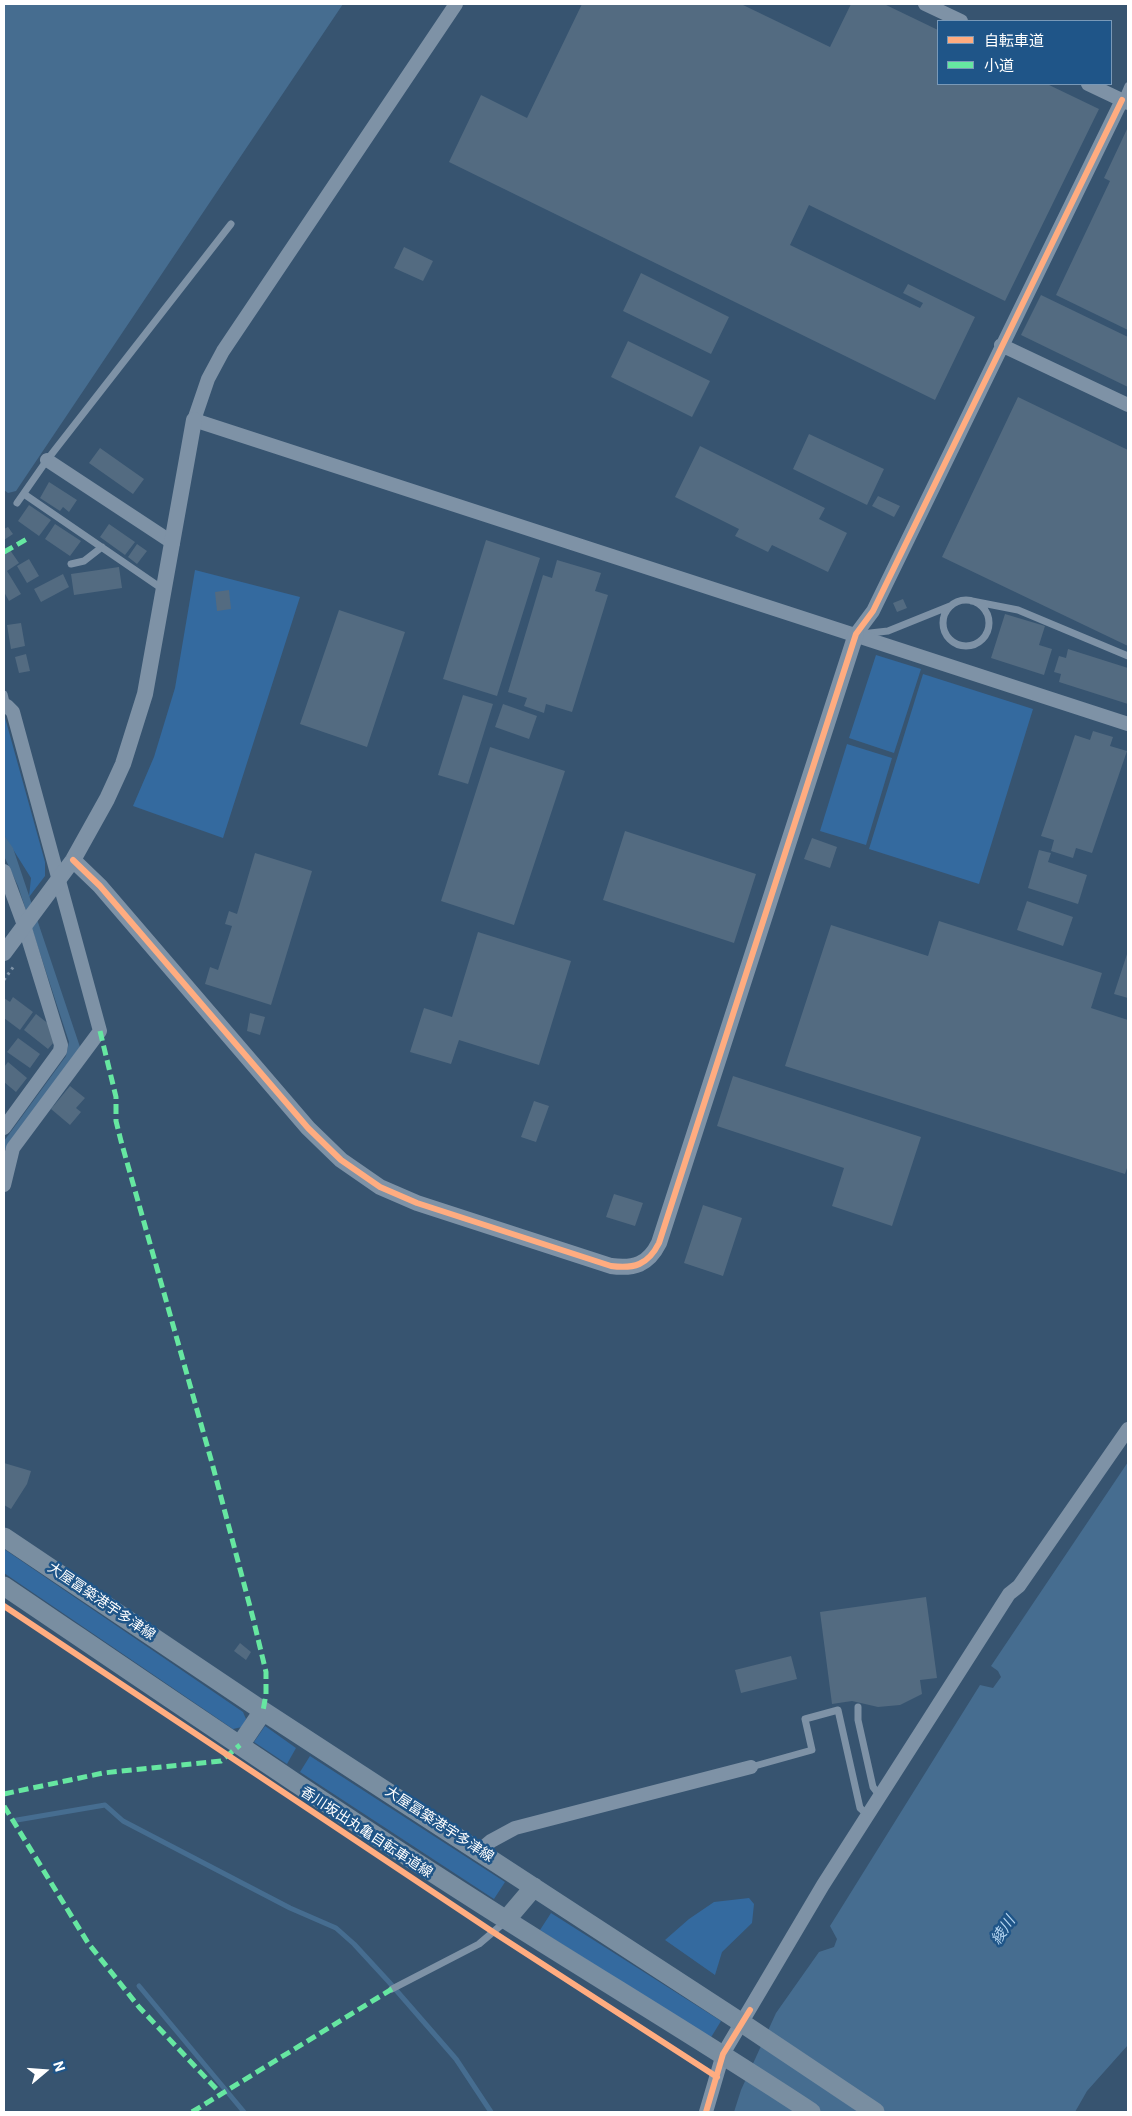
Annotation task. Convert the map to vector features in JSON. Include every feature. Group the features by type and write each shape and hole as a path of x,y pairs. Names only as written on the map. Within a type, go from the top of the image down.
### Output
{"main road":[{"name":"大屋冨築港宇多津線","path":"4,1537 263,1711 749,2027 875,2112"},
{"path":"4,1586 240,1745 506,1920 723,2054 811,2112"},
{"path":"240,1745 263,1711"},
{"path":"506,1920 534,1887"}],"street":[{"path":"4,953 72,860 107,799 123,764 145,694 194,420 208,379 223,351 456,4"},
{"path":"925,4 959,20"},
{"path":"72,860 100,886 308,1128 341,1160 380,1187 417,1203 611,1266 634,1266 646,1262 654,1254 659,1243 856,634 873,611 1001,345 1125,102 1090,85"},
{"path":"1001,345 1128,405"},
{"path":"194,420 1128,724"},
{"path":"47,460 173,544"},
{"path":"4,1185 14,1148 100,1031 13,712 6,700"},
{"path":"4,871 24,925 62,1045 60,1051 4,1128"},
{"path":"706,2112 723,2054 749,2027 823,1885 1009,1594 1019,1586 1128,1429"},
{"path":"479,1851 491,1841 515,1828 751,1767"}],"lane":[{"path":"1125,102 1128,86"},
{"path":"18,503 47,460 231,224"},
{"path":"24,494 164,590"},
{"path":"71,564 84,561 102,547"},
{"path":"856,634 888,631 958,601 972,601 1018,610 1128,656"},
{"path":"952,605 944,618 945,633 955,644 971,646 984,639 989,624 985,610 972,601"},
{"path":"858,1707 858,1720 873,1787 880,1796"},
{"path":"751,1767 812,1750 805,1719 838,1710 860,1808 868,1815"},
{"path":"395,1988 479,1944 506,1920"}],"shaded area":[{"path":"195,570 300,597 223,838 133,806 154,757 175,688"},
{"path":"876,655 921,669 894,753 849,738"},
{"path":"923,674 1033,709 979,884 869,849"},
{"path":"4,714 45,862 45,876 29,897 31,878 4,835"},
{"path":"847,744 892,758 866,845 820,831"},
{"path":"4,1549 243,1712 246,1719 242,1727 233,1729 4,1573"},
{"path":"265,1726 296,1748 287,1764 254,1742"},
{"path":"310,1756 505,1882 494,1899 300,1772"},
{"path":"749,1898 754,1904 752,1923 722,1952 715,1975 665,1940 689,1919 714,1902"},
{"path":"551,1913 721,2021 710,2039 540,1930"}],"water":[{"path":"4,4 343,4 16,491 8,493 4,490"},
{"path":"4,835 13,848 80,1047 4,1151 4,1141 66,1056 69,1042 18,886 4,856"},
{"name":"綾川","path":"1128,1462 1128,2045 1087,2091 1075,2112 734,2112 741,2090 776,2013 819,1952 834,1947 837,1939 830,1926 980,1685 993,1688 1001,1677 998,1671 991,1666"}],"building":[{"path":"582,4 741,4 830,47 851,4 884,4 937,30 937,85 1049,85 1099,109 1005,301 809,205 790,245 920,308 923,303 903,293 908,284 975,317 935,400 449,162 481,95 527,118"},
{"path":"1128,127 1128,330 1056,295 1110,181 1104,178"},
{"path":"404,247 433,261 423,281 394,268"},
{"path":"641,273 729,317 711,354 623,311"},
{"path":"1041,295 1128,337 1128,387 1021,335"},
{"path":"628,341 710,381 692,417 611,377"},
{"path":"1018,397 1128,450 1128,646 942,557"},
{"path":"809,434 884,469 867,505 793,469"},
{"path":"700,446 825,508 819,519 847,533 828,572 772,545 768,552 735,536 739,529 675,497"},
{"path":"100,448 144,479 133,494 89,463"},
{"path":"49,482 77,500 69,512 63,507 60,511 40,498"},
{"path":"878,496 900,506 894,517 872,506"},
{"path":"29,505 51,520 39,536 18,521"},
{"path":"55,524 81,541 70,556 45,539"},
{"path":"109,524 135,542 125,555 100,537"},
{"path":"8,527 13,534 4,540 4,529"},
{"path":"486,540 540,558 497,696 443,679"},
{"path":"137,544 147,551 137,564 128,557"},
{"path":"10,550 19,563 7,571 21,594 9,601 4,592 4,554"},
{"path":"29,559 39,576 27,583 17,566"},
{"path":"557,560 601,573 595,591 608,595 572,712 546,704 544,713 524,706 527,698 508,692 543,575 552,578"},
{"path":"119,567 122,588 74,595 71,574"},
{"path":"63,574 69,587 41,602 34,589"},
{"path":"229,590 231,609 217,611 215,592"},
{"path":"903,599 907,608 897,612 893,603"},
{"path":"339,610 405,632 367,747 300,724"},
{"path":"1005,614 1045,626 1039,645 1052,649 1044,675 991,658"},
{"path":"21,623 25,646 11,649 7,625"},
{"path":"1068,649 1128,668 1128,704 1059,682 1061,674 1054,672 1059,656 1066,658"},
{"path":"26,654 30,671 19,673 15,657"},
{"path":"463,695 493,704 468,784 438,775"},
{"path":"503,704 537,716 529,739 495,727"},
{"path":"1093,731 1113,737 1110,746 1127,751 1092,853 1076,848 1073,858 1051,851 1054,840 1041,836 1075,735 1090,740"},
{"path":"490,747 565,771 514,925 441,901"},
{"path":"625,831 756,874 734,943 603,900"},
{"path":"812,838 837,847 830,868 804,859"},
{"path":"1039,850 1051,853 1048,862 1087,875 1078,904 1028,888"},
{"path":"255,853 312,871 271,1005 205,984 210,967 218,970 232,926 225,924 229,911 237,914"},
{"path":"1027,901 1073,917 1063,946 1017,930"},
{"path":"939,921 1102,973 1091,1008 1128,1020 1128,1165 1125,1174 785,1066 831,925 928,956"},
{"path":"478,932 571,961 539,1065 459,1040 451,1064 410,1052 424,1008 452,1017"},
{"path":"1128,951 1128,998 1114,994"},
{"path":"13,997 33,1012 20,1030 4,1018 4,998 10,1002"},
{"path":"250,1013 265,1017 260,1035 247,1031"},
{"path":"36,1014 50,1025 54,1042 48,1049 24,1030"},
{"path":"18,1038 40,1054 30,1068 7,1052"},
{"path":"8,1062 27,1078 16,1092 4,1082 4,1067"},
{"path":"733,1076 921,1137 892,1226 832,1206 844,1168 717,1126"},
{"path":"70,1086 85,1098 76,1108 81,1112 70,1125 51,1109"},
{"path":"534,1101 549,1106 536,1142 521,1137"},
{"path":"614,1194 643,1203 635,1226 606,1217"},
{"path":"703,1205 742,1218 723,1276 684,1263"},
{"path":"4,1463 31,1471 27,1484 11,1509 4,1505"},
{"path":"926,1597 937,1678 920,1680 922,1694 900,1705 878,1707 852,1701 832,1704 820,1612"},
{"path":"240,1643 251,1652 246,1660 234,1651"},
{"path":"791,1656 797,1679 741,1693 735,1670"}],"waterway":[{"path":"17,1820 105,1805 123,1821 290,1908 336,1928 354,1944 389,1982 456,2059 491,2112"},
{"path":"139,1986 244,2112"}],"marked path":[{"path":"4,552 27,539"},
{"path":"100,1031 116,1097 116,1121 121,1141 212,1463 266,1672 266,1694 263,1711"},
{"path":"4,1794 103,1773 221,1761 240,1745"},
{"path":"4,1806 88,1943 139,2007 222,2095"},
{"path":"192,2112 392,1989"}],"cycle path":[{"path":"73,860 100,886 308,1128 341,1160 380,1187 417,1203 611,1266 627,1267 645,1261 659,1243 856,634 873,611 1122,100"},
{"name":"香川坂出丸亀自転車道線","path":"4,1606 493,1932 717,2077"},
{"path":"706,2112 723,2054 750,2010"}]}
